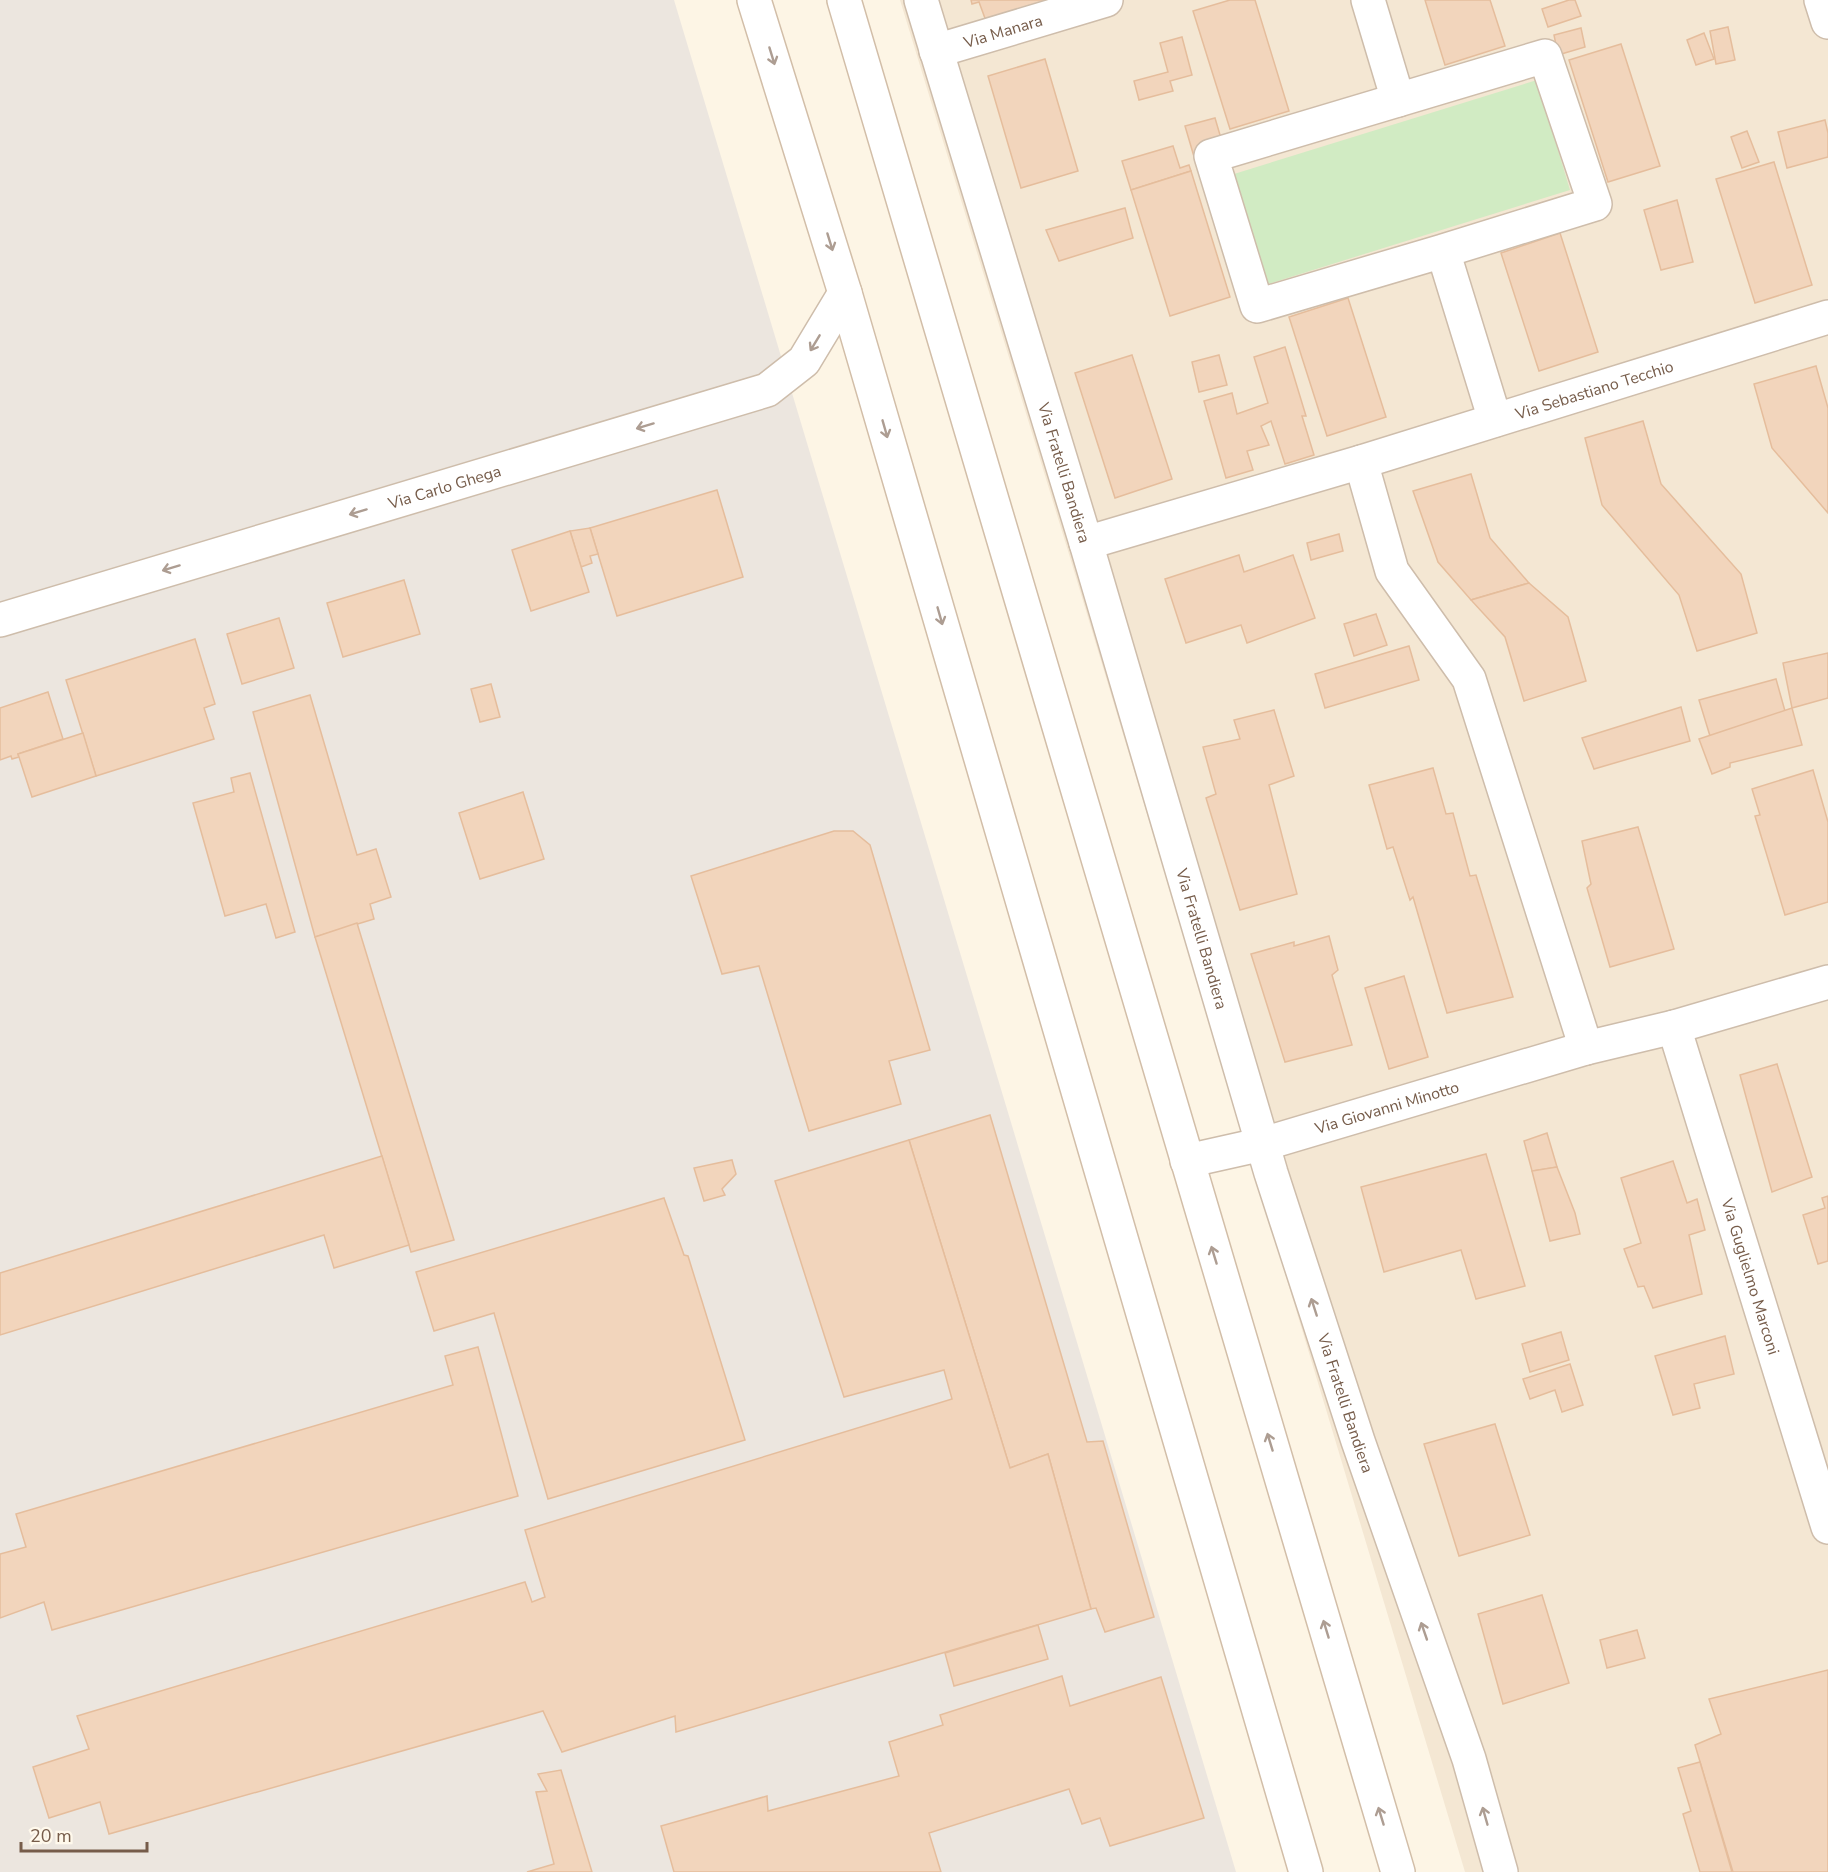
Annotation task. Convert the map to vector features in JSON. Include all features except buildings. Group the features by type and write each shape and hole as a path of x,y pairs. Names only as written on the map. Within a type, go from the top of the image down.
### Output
{"street":[{"path":"754,0 845,293 1306,1872"},
{"path":"844,0 1398,1872"},
{"name":"Via Fratelli Bandiera","path":"921,0 1086,543 1263,1144 1358,1441 1469,1759 1501,1872"},
{"name":"Via Manara","path":"936,51 1106,0"},
{"path":"1368,0 1398,100"},
{"path":"1821,0 1828,22"},
{"path":"1545,56 1595,204 1443,250 1257,306 1211,156 1545,56"},
{"path":"1443,250 1495,420"},
{"name":"Via Carlo Ghega","path":"0,620 767,390 804,361 845,293"},
{"name":"Via Sebastiano Tecchio","path":"1086,543 1361,462 1828,317"},
{"path":"1361,462 1392,571 1469,679 1586,1048"},
{"name":"Via Giovanni Minotto","path":"1186,1161 1263,1144 1586,1048 1674,1027 1828,982"},
{"name":"Via Guglielmo Marconi","path":"1674,1027 1828,1527"}],"shaded area":[{"path":"0,0 674,0 1236,1872 0,1872"},
{"path":"900,0 1828,0 1828,1872 1465,1872"}],"green space":[{"path":"1537,80 1570,190 1268,284 1234,174"}]}
